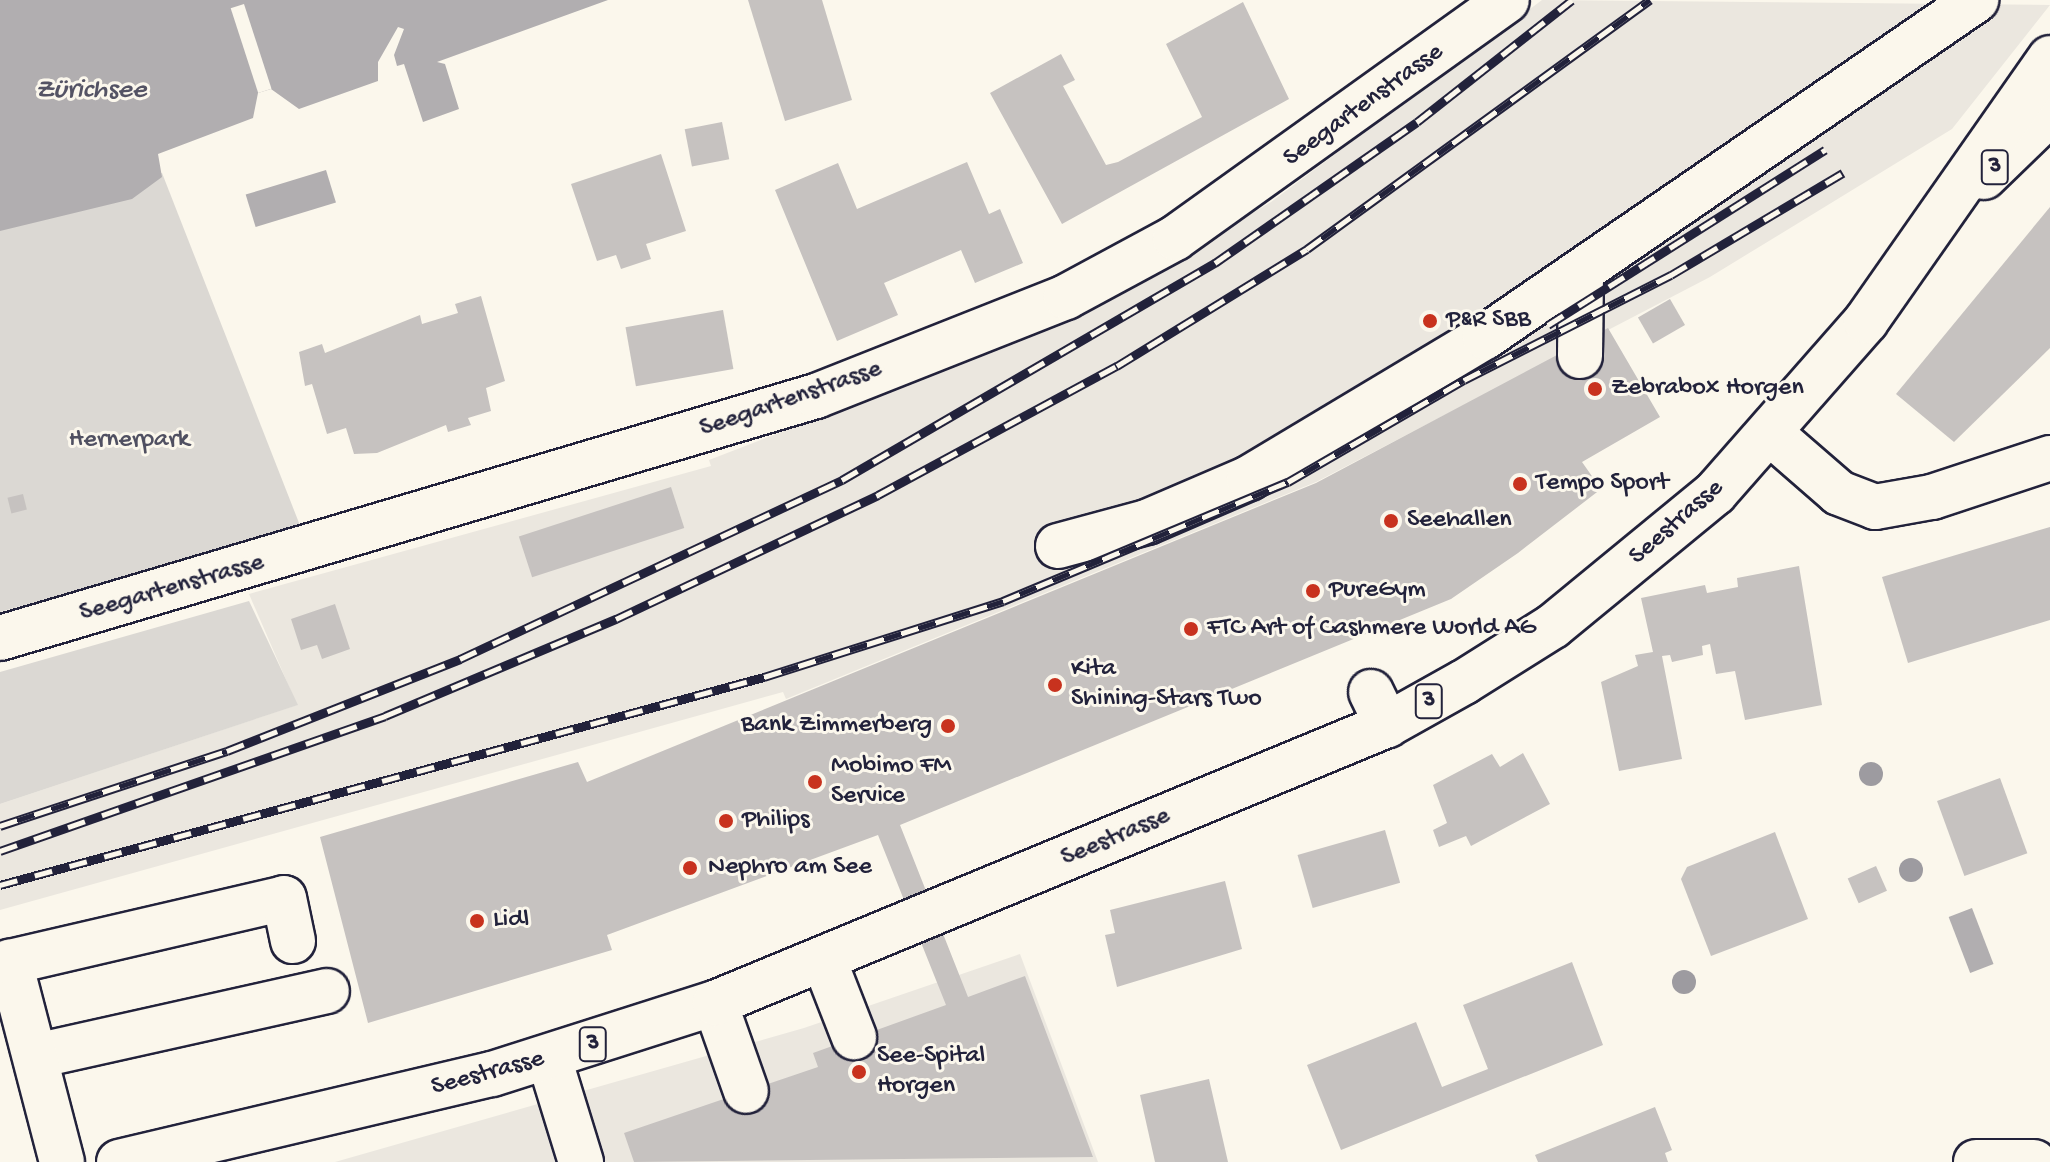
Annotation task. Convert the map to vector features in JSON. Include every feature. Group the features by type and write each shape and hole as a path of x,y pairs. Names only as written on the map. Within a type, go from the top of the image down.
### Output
{"main road":[{"name":"Seegartenstrasse","path":"0,638 816,396 1066,297 1175,238 1507,0"},
{"path":"1058,546 1147,522 1249,478 1581,273 1976,0"},
{"name":"Seestrasse","path":"119,1162 173,1156 549,1058 715,1003 824,960 1379,709 1553,626 1715,493 1770,433 1866,321 2050,58"},
{"name":"Seestrasse","path":"1938,219 2050,113"},
{"path":"1580,356 1581,273"},
{"path":"1770,433 1839,493 1875,507 1896,505 2050,458"},
{"path":"62,1162 5,946 284,898 293,941"},
{"path":"824,960 854,1037"},
{"path":"36,1056 327,991"},
{"path":"715,1003 746,1091"},
{"path":"549,1058 581,1162"},
{"path":"1976,1162 2034,1162"}],"shaded area":[{"path":"1542,0 2050,5 1952,129 1710,277 1316,482 786,699 783,692 0,910 0,804 297,705 249,594 711,466 709,460 1072,319 1271,202"},
{"name":"See-Spital Horgen","path":"1020,954 1098,1162 335,1162 804,1028"}],"green space":[{"name":"Hernerpark","path":"162,173 301,528 0,612 0,228"},
{"path":"249,601 298,705 0,804 0,672"}],"water":[{"name":"Zürichsee","path":"0,0 608,0 437,62 445,64 459,109 423,122 404,64 397,66 394,55 404,29 398,27 378,62 378,81 299,109 271,89 258,93 253,118 158,154 162,177 132,199 0,231"},
{"path":"326,170 336,203 256,227 246,195"},
{"path":"1972,908 1994,964 1970,973 1949,917"}],"pier":[{"path":"244,4 272,89 258,93 231,8"}],"building":[{"path":"748,0 822,0 852,100 785,121"},
{"path":"1243,2 1289,99 1062,224 990,93 1061,54 1075,80 1063,86 1106,165 1118,162 1202,117 1166,44"},
{"path":"722,122 729,159 692,167 685,129"},
{"path":"661,154 686,231 646,244 651,259 621,269 616,255 597,261 571,184"},
{"path":"967,162 989,214 1000,209 1023,263 975,283 961,250 884,283 898,315 837,341 775,190 838,163 857,209"},
{"path":"2050,207 2050,348 1954,442 1896,394"},
{"path":"481,296 505,381 486,388 491,411 468,418 471,425 448,432 446,425 377,453 354,454 346,428 327,434 312,384 305,386 299,352 322,344 325,353 420,315 422,324 458,313 455,304"},
{"path":"1670,299 1685,325 1653,343 1638,318"},
{"path":"723,310 733,369 636,386 626,327"},
{"path":"1608,328 1660,417 1582,462 1601,489 1518,553 1451,599 900,825 968,997 1025,976 1093,1157 634,1162 624,1133 818,1067 813,1053 946,1005 878,835 607,935 612,950 368,1023 320,837 578,762 587,782 1316,483"},
{"path":"671,487 684,528 532,577 519,536"},
{"path":"23,494 27,510 11,513 7,498"},
{"path":"2050,527 2050,620 1908,663 1882,577"},
{"path":"1799,566 1822,705 1745,720 1735,671 1716,674 1710,644 1702,646 1703,655 1672,662 1670,655 1662,656 1682,759 1619,771 1601,682 1638,666 1635,655 1653,652 1641,598 1705,585 1707,593 1738,587 1737,578"},
{"path":"335,604 350,649 322,659 317,645 301,650 291,619"},
{"path":"1523,753 1550,804 1471,846 1466,836 1439,847 1433,830 1447,823 1433,785 1492,754 1500,767"},
{"path":"2000,778 2027,853 1964,876 1937,801"},
{"path":"1385,830 1400,883 1313,908 1298,855"},
{"path":"1775,832 1808,919 1711,956 1681,879 1687,867"},
{"path":"1876,866 1887,891 1859,903 1848,879"},
{"path":"1225,881 1242,949 1117,987 1105,935 1115,933 1110,910"},
{"path":"1572,962 1603,1045 1341,1150 1307,1065 1416,1022 1442,1087 1488,1069 1463,1005"},
{"path":"1209,1079 1228,1162 1155,1162 1140,1095"},
{"path":"1655,1107 1672,1150 1665,1153 1668,1162 1538,1162 1535,1155"}],"railway":[{"path":"0,826 227,751 460,659 842,480 1215,263 1417,122 1572,0"},
{"path":"0,851 385,716 616,619 878,495 1117,366 1307,249 1650,0"},
{"path":"1548,325 1825,150"},
{"path":"0,885 764,677 1003,601 1288,482 1464,380 1671,275 1843,173"}],"place":[{"name":"P&R SBB","path":"1430,321"},
{"name":"Zebrabox Horgen","path":"1595,389"},
{"name":"Tempo Sport","path":"1520,484"},
{"name":"Seehallen","path":"1391,521"},
{"name":"PureGym","path":"1313,591"},
{"name":"FTC Art of Cashmere World AG","path":"1191,629"},
{"name":"Kita Shining-Stars Two","path":"1055,685"},
{"name":"Bank Zimmerberg","path":"948,726"},
{"name":"Mobimo FM Service","path":"815,782"},
{"name":"Philips","path":"726,821"},
{"name":"Nephro am See","path":"690,868"},
{"name":"Lidl","path":"477,921"},
{"name":"See-Spital Horgen","path":"859,1072"}]}
